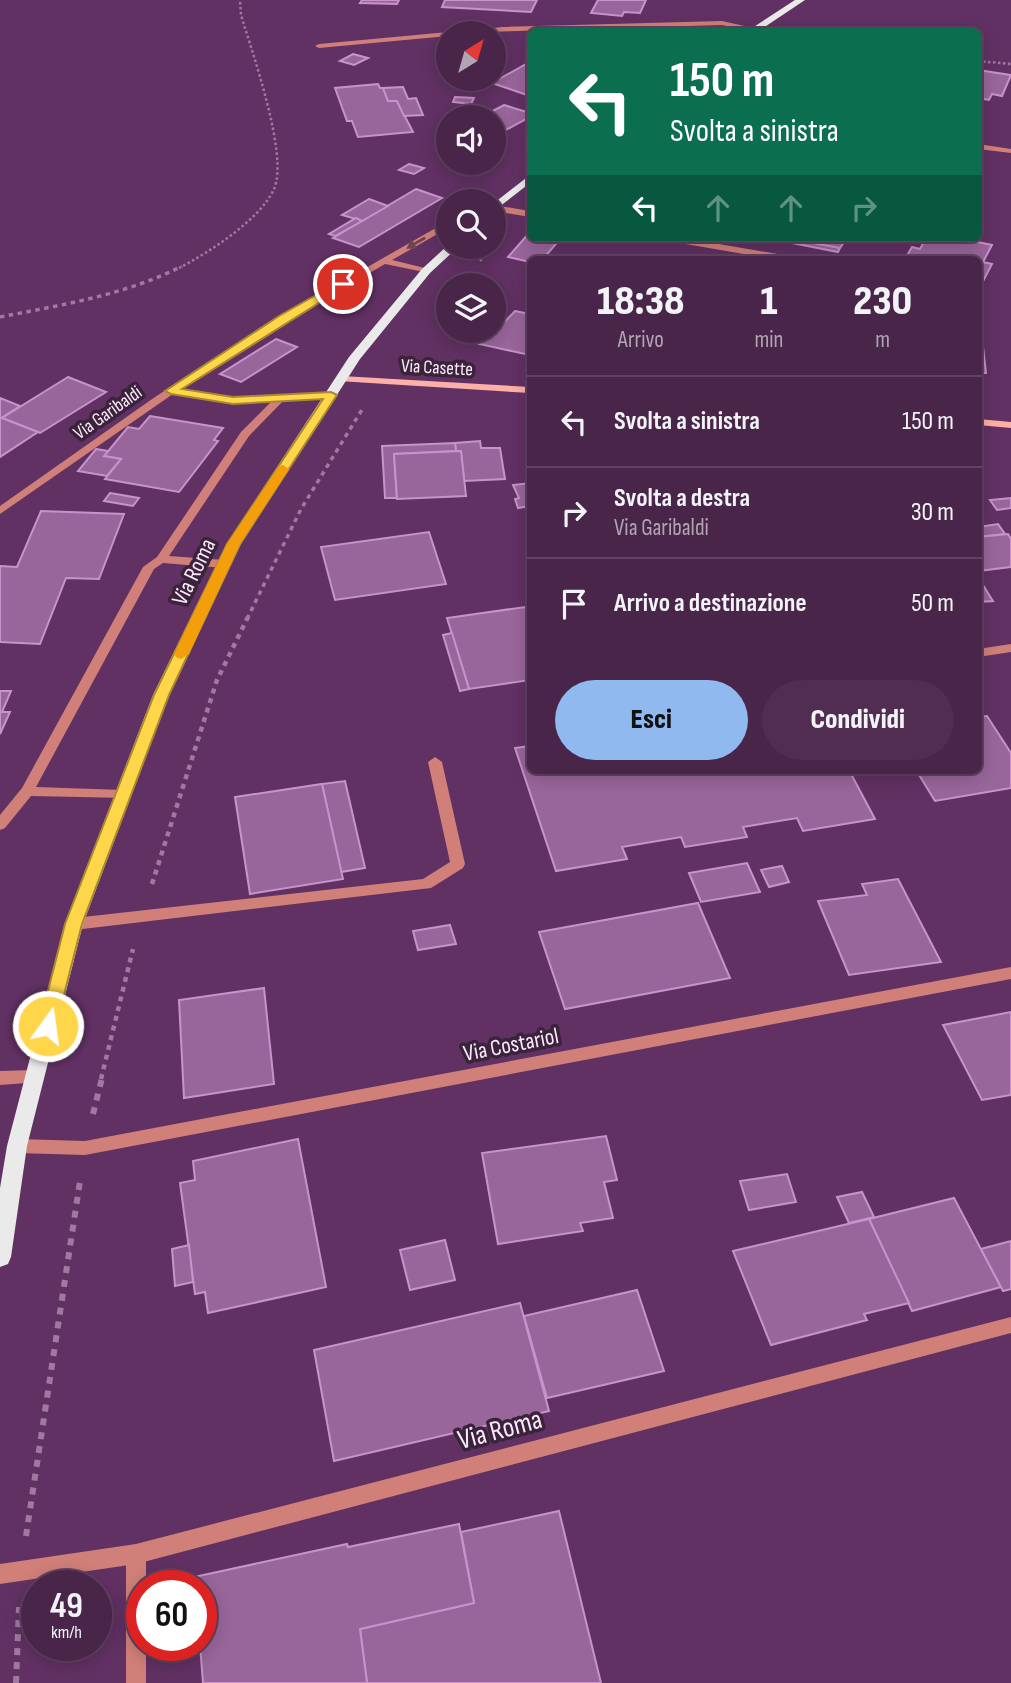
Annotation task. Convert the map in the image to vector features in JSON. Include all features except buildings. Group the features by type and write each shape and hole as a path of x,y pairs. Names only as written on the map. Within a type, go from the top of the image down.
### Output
{"main road":[{"path":"755,28 801,0"},
{"path":"506,198 527,180"},
{"name":"Via Roma","path":"0,1258 17,1146 74,924 162,695 234,544 355,357 439,259"}],"street":[{"path":"539,28 722,23 743,28"},
{"path":"506,29 527,28"},
{"path":"319,46 436,35"},
{"path":"982,147 1011,151"},
{"path":"506,210 527,214"},
{"name":"Via Garibaldi","path":"0,511 171,391 283,318 436,231"},
{"path":"691,242 772,256"},
{"path":"383,261 426,271"},
{"name":"Via Casette","path":"342,379 527,390"},
{"path":"171,391 233,400 331,395"},
{"path":"0,825 27,791 149,567 161,559 245,434 282,397"},
{"path":"982,422 1011,425"},
{"path":"161,559 225,564"},
{"path":"982,652 1011,648"},
{"path":"74,924 426,884 458,864 435,762"},
{"path":"27,791 124,795"},
{"name":"Via Costariol","path":"17,1146 85,1148 1011,973"},
{"path":"0,1078 34,1077"},
{"name":"Via Roma","path":"0,1574 136,1554 1011,1325"},
{"path":"136,1554 136,1683"}],"path":[{"path":"0,317 105,296 188,263 242,228 275,187 276,145 241,15 240,0"},
{"path":"982,61 1011,64"},
{"path":"474,267 527,215"},
{"path":"16,1683 20,1570 85,1148 141,916 217,680 300,509 380,382"}],"slow traffic":[{"path":"181,654 234,544 283,469"}],"route":[{"path":"48,1026 74,924 162,695 234,544 331,395 233,400 171,391 283,318 343,284"}]}
